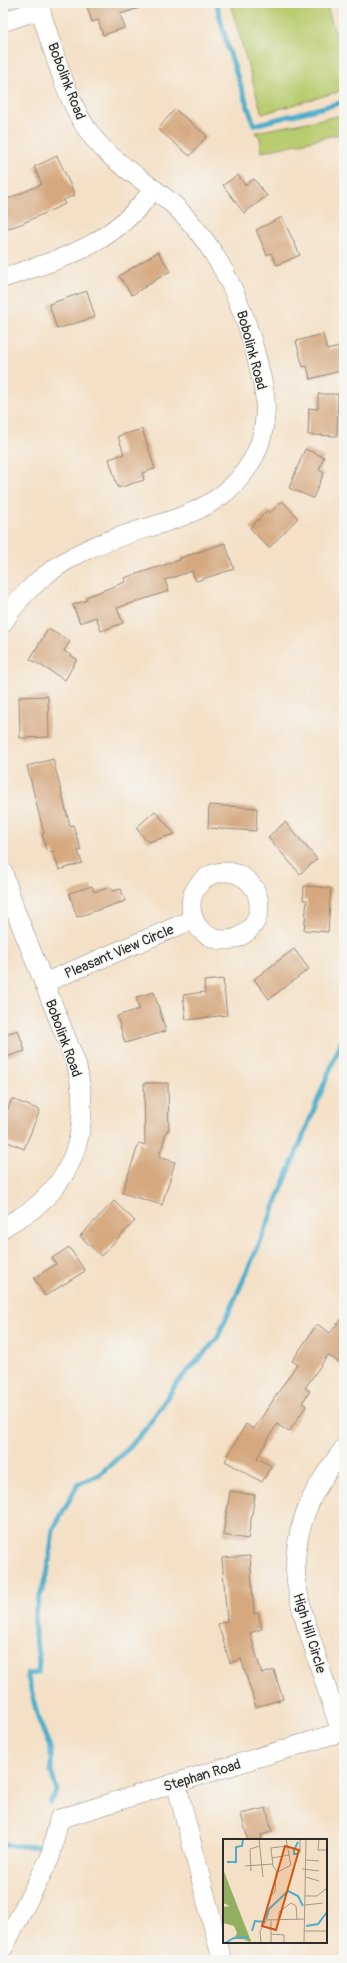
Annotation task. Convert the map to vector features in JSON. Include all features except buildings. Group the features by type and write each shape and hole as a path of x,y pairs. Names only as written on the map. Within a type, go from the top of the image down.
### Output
{"street":[{"path":"3,22 40,6"},
{"name":"Bobolink Road","path":"3,623 25,594 45,575 64,561 89,548 200,510 218,499 234,485 248,469 258,448 264,428 265,414 263,386 244,314 231,283 216,256 196,229 175,206 105,151 89,132 70,97 40,6"},
{"path":"3,278 74,254 96,243 122,225 140,207 154,189"},
{"name":"Bobolink Road","path":"3,872 15,910 78,1070 82,1085 83,1108 81,1131 66,1171 52,1190 34,1208 3,1228"},
{"name":"Pleasant View Circle","path":"44,983 194,919"},
{"name":"High Hill Circle","path":"342,1731 299,1604 295,1578 296,1552 300,1527 308,1507 322,1480 344,1448"},
{"name":"Stephan Road","path":"3,1948 50,1858 59,1819 342,1731"},
{"path":"176,1783 222,1960"}],"green space":[{"path":"230,3 326,3 344,64 344,90 262,114"},
{"path":"344,115 344,146 339,134 262,152 260,138 256,132"}],"waterway":[{"path":"220,3 217,6 228,48 254,125 344,102"},
{"path":"50,1802 57,1791 51,1771 51,1750 38,1718 27,1674 38,1673 39,1660 35,1635 35,1613 48,1569 53,1530 78,1484 100,1474 129,1448 148,1426 176,1384 217,1339 261,1240 344,1035"},
{"path":"3,1845 43,1847"}]}
